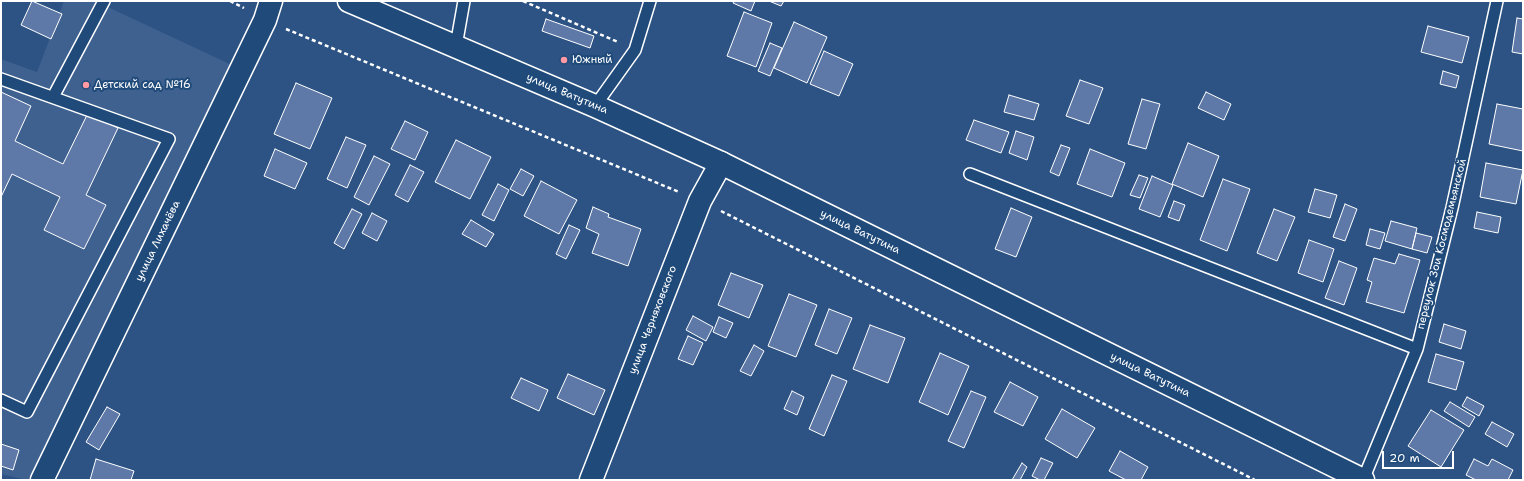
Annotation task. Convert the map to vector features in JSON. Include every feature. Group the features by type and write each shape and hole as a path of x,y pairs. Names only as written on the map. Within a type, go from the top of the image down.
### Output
{"main road":[{"name":"улица Ватутина","path":"349,1 595,106 721,163 1363,480"},
{"name":"улица Лихачёва","path":"42,480 268,11"},
{"name":"улица Черняховского","path":"591,480 700,201 721,163"}],"lane":[{"path":"53,97 104,1"},
{"path":"456,46 464,1"},
{"path":"595,106 635,50 650,1"},
{"name":"переулок Зои Космодемьянской","path":"1363,480 1417,349 1452,208 1498,1"},
{"path":"1,79 170,139 27,412 1,400"},
{"path":"970,174 1417,349"}],"path":[{"path":"230,1 268,11 700,201 1255,480"},
{"path":"523,1 635,50"}],"shaded area":[{"path":"64,1 95,1 236,67 33,480 27,480 1,474 1,59 37,72"}],"building":[{"path":"32,1 62,14 51,39 21,25"},
{"path":"734,1 755,1 751,11 733,3"},
{"path":"769,1 784,1 781,6"},
{"path":"744,12 772,23 756,67 727,56"},
{"path":"1517,18 1523,19 1523,54 1512,52"},
{"path":"546,19 594,36 590,48 542,31"},
{"path":"794,22 827,37 807,83 774,68"},
{"path":"1428,26 1469,37 1462,63 1421,52"},
{"path":"770,43 782,48 770,76 758,71"},
{"path":"824,51 853,64 839,96 810,84"},
{"path":"1443,71 1459,76 1456,88 1440,84"},
{"path":"1080,80 1103,88 1089,124 1066,116"},
{"path":"296,83 332,98 310,149 274,134"},
{"path":"1,92 31,106 15,141 63,164 88,113 118,128 86,195 106,205 84,249 44,230 60,197 12,174 1,197"},
{"path":"1206,92 1231,104 1224,120 1198,108"},
{"path":"1009,95 1039,104 1034,120 1004,112"},
{"path":"1142,99 1160,104 1146,149 1128,144"},
{"path":"1497,104 1523,109 1523,151 1489,144"},
{"path":"974,120 1009,132 1001,153 966,140"},
{"path":"405,121 428,132 415,160 391,149"},
{"path":"1016,131 1034,137 1027,160 1009,153"},
{"path":"346,137 366,145 347,188 327,179"},
{"path":"456,140 491,157 470,199 435,182"},
{"path":"1188,143 1219,156 1203,197 1172,184"},
{"path":"1061,145 1070,148 1059,176 1050,172"},
{"path":"275,149 307,163 295,189 264,176"},
{"path":"1090,149 1125,163 1112,197 1077,184"},
{"path":"374,156 390,164 369,205 354,197"},
{"path":"1486,163 1523,170 1516,204 1480,197"},
{"path":"410,165 424,172 408,202 395,195"},
{"path":"521,169 534,176 523,196 510,189"},
{"path":"1139,175 1148,178 1140,198 1130,195"},
{"path":"1152,176 1173,185 1160,217 1139,209"},
{"path":"1223,179 1250,189 1227,251 1200,240"},
{"path":"541,181 577,200 559,234 524,216"},
{"path":"498,184 509,190 494,221 482,215"},
{"path":"1315,189 1337,195 1330,218 1308,212"},
{"path":"1174,201 1185,205 1179,221 1168,217"},
{"path":"1345,204 1357,209 1345,241 1333,237"},
{"path":"593,207 609,214 608,217 641,229 628,266 592,253 599,234 586,228"},
{"path":"1011,208 1032,217 1016,257 995,249"},
{"path":"352,209 362,214 344,249 334,243"},
{"path":"1274,209 1295,217 1277,261 1257,253"},
{"path":"1477,212 1501,217 1498,233 1474,228"},
{"path":"372,213 387,221 377,241 362,233"},
{"path":"471,220 494,234 486,247 462,234"},
{"path":"1391,221 1417,228 1412,249 1385,241"},
{"path":"569,225 580,230 566,259 556,254"},
{"path":"1370,229 1385,233 1380,249 1366,245"},
{"path":"1416,233 1432,237 1427,253 1412,249"},
{"path":"1309,240 1334,249 1323,282 1298,273"},
{"path":"1399,254 1420,260 1404,313 1366,302 1372,282 1367,280 1374,258 1395,264"},
{"path":"1339,261 1357,268 1344,305 1325,298"},
{"path":"731,273 763,285 749,318 718,305"},
{"path":"789,294 817,305 796,357 768,346"},
{"path":"829,309 852,318 837,354 815,345"},
{"path":"693,316 713,327 706,341 686,330"},
{"path":"719,317 733,323 726,338 713,332"},
{"path":"1444,324 1466,331 1461,349 1439,342"},
{"path":"870,325 905,338 888,383 853,369"},
{"path":"688,336 703,343 693,365 678,359"},
{"path":"754,345 764,351 751,376 740,371"},
{"path":"940,353 969,366 948,415 919,402"},
{"path":"1436,354 1464,362 1456,390 1428,382"},
{"path":"568,374 605,390 594,415 557,398"},
{"path":"832,375 847,381 824,436 809,429"},
{"path":"521,378 548,390 539,411 511,398"},
{"path":"1010,382 1038,397 1023,426 994,412"},
{"path":"792,391 804,397 797,415 784,409"},
{"path":"971,391 986,397 964,448 948,441"},
{"path":"1467,397 1484,406 1479,416 1462,406"},
{"path":"1450,402 1475,417 1469,427 1444,411"},
{"path":"107,407 120,414 99,450 86,442"},
{"path":"1062,409 1095,428 1077,458 1045,439"},
{"path":"1431,410 1464,430 1441,467 1408,446"},
{"path":"1492,422 1514,434 1507,447 1485,434"},
{"path":"1,444 19,450 13,470 1,466"},
{"path":"1120,451 1148,467 1141,480 1126,480 1109,471"},
{"path":"1041,458 1053,463 1044,480 1040,480 1032,476"},
{"path":"96,459 134,471 131,480 90,480"},
{"path":"1474,459 1488,466 1492,459 1513,470 1508,480 1476,480 1466,475"},
{"path":"1022,463 1027,467 1020,480 1012,480"}],"place":[{"name":"Южный","path":"564,60"},
{"name":"Детский сад №16","path":"86,85"}]}
